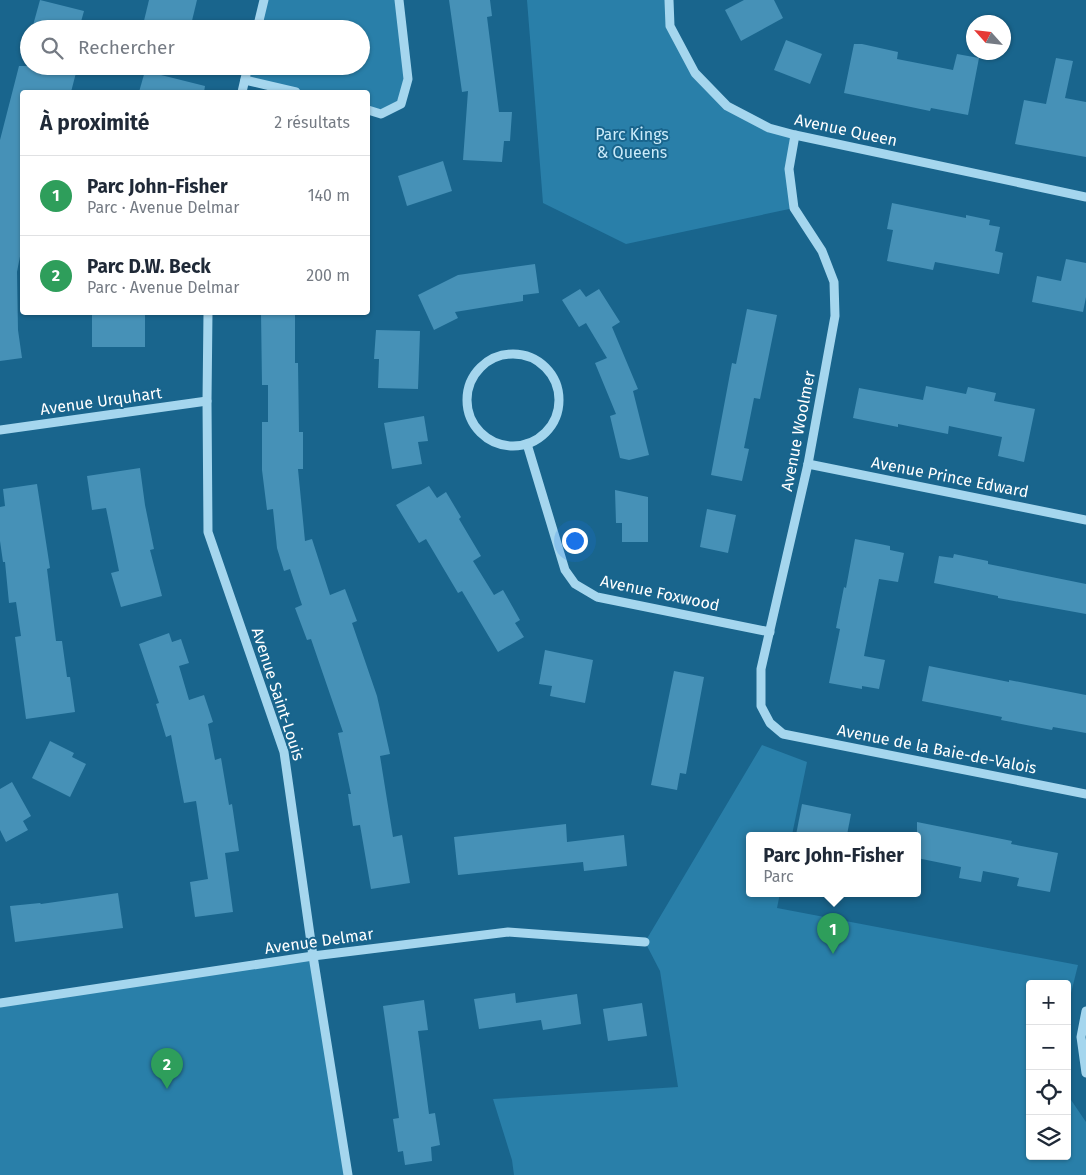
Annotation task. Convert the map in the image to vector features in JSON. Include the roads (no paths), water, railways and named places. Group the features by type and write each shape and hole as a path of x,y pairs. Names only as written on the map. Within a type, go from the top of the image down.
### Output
{"street":[{"path":"259,20 264,0"},
{"path":"370,111 381,114 401,104 408,79 399,0"},
{"name":"Avenue Queen","path":"668,0 670,26 695,73 727,106 769,128 1086,197"},
{"path":"242,90 246,75"},
{"path":"245,80 288,90"},
{"name":"Avenue Woolmer","path":"783,734 770,723 762,706 761,669 808,464 835,316 834,282 822,251 794,208 789,169 795,135"},
{"name":"Avenue Saint-Louis","path":"208,315 208,532 284,752 313,956 348,1175"},
{"path":"512,354 528,356 542,363 552,375 558,389 559,405 555,420 546,433 527,444 503,446 489,440 478,431 470,418 467,403 468,388 474,375 484,364 497,356 512,354"},
{"name":"Avenue Urquhart","path":"0,430 207,401"},
{"name":"Avenue Foxwood","path":"527,444 565,570 575,584 597,598 770,632"},
{"name":"Avenue Prince Edward","path":"808,464 1086,520"},
{"name":"Avenue de la Baie-de-Valois","path":"783,734 1086,794"},
{"name":"Avenue Delmar","path":"0,1002 313,956 508,932 645,942"},
{"path":"1086,1011 1081,1037 1086,1073"}],"place":[{"name":"Parc John-Fisher","path":"833,954"},
{"name":"Parc D.W. Beck","path":"167,1089"}],"park label":[{"name":"Parc Kings & Queens","path":"632,143"}]}
